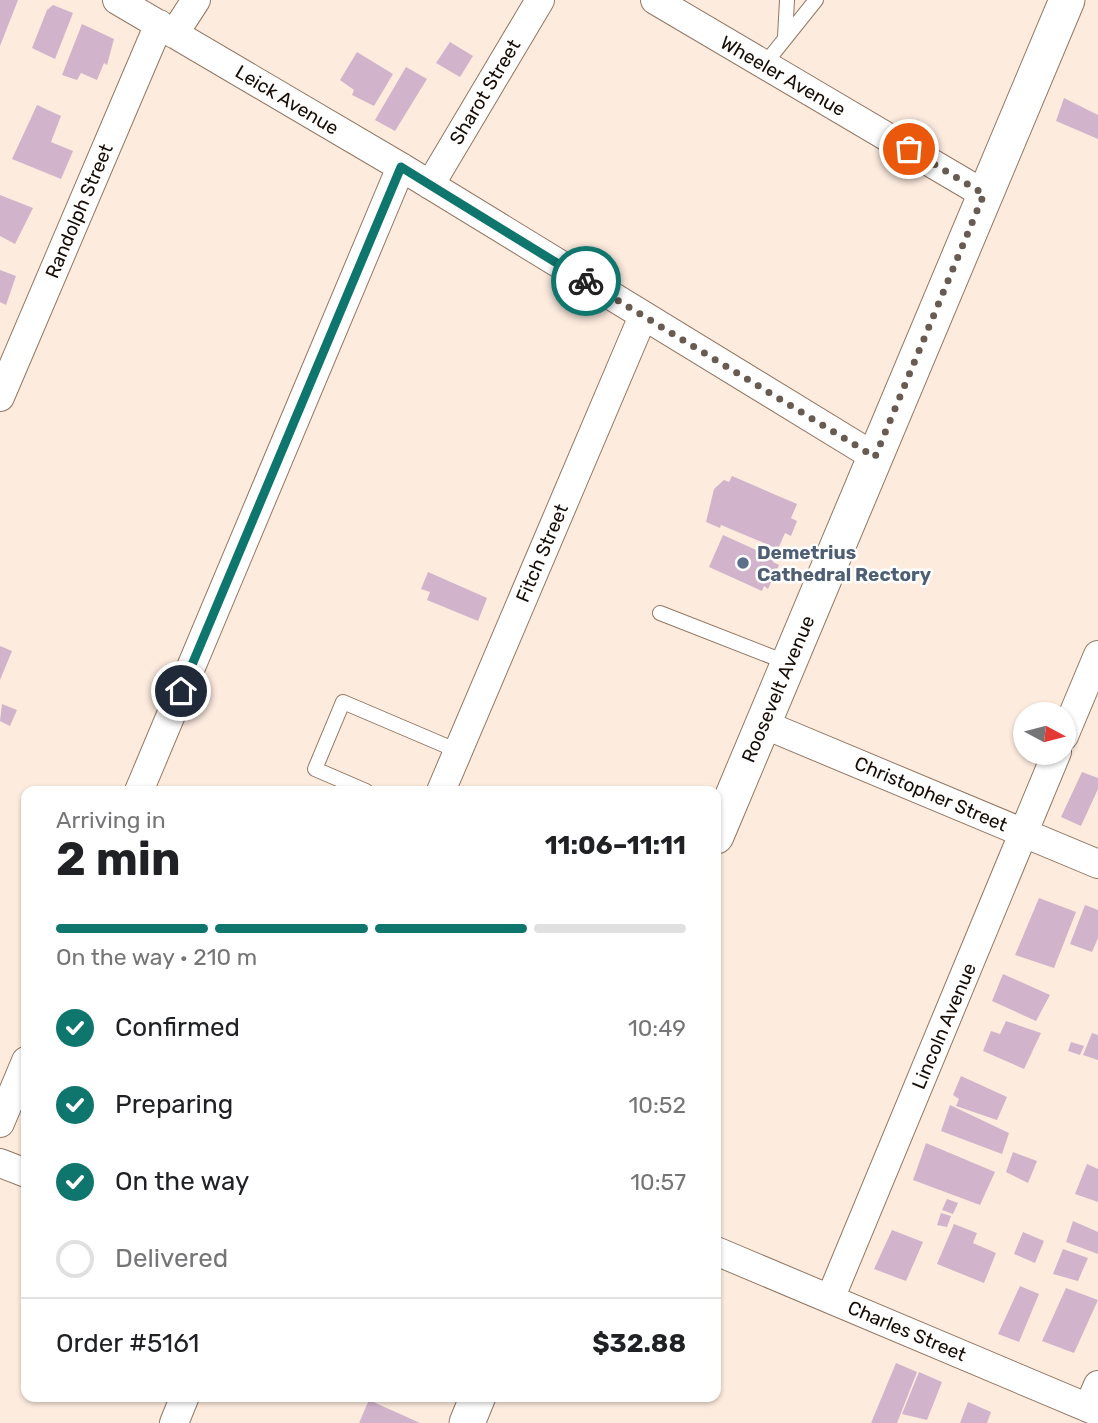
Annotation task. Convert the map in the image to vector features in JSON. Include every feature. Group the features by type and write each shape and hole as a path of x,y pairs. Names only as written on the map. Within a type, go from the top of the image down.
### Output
{"street":[{"name":"Leick Avenue","path":"117,0 430,185"},
{"name":"Randolph Street","path":"0,397 167,29 196,0"},
{"name":"Sharot Street","path":"430,185 540,0"},
{"name":"Wheeler Avenue","path":"655,0 984,194"},
{"name":"Roosevelt Avenue","path":"721,824 1067,0"},
{"path":"141,786 401,167"},
{"path":"430,185 875,457"},
{"name":"Fitch Street","path":"443,786 643,316"},
{"path":"1076,707 1098,655"},
{"name":"Christopher Street","path":"763,724 1098,864"},
{"name":"Lincoln Avenue","path":"830,1299 1052,765"},
{"path":"0,1123 21,1072"},
{"path":"0,1163 21,1171"},
{"name":"Charles Street","path":"721,1253 830,1299 1095,1401"},
{"path":"174,1423 183,1402"},
{"path":"467,1423 476,1402"}],"lane":[{"path":"785,37 787,0"},
{"path":"764,65 816,0"},
{"path":"660,613 788,663"},
{"path":"354,786 315,769 343,702 458,751"}],"building":[{"path":"0,0 18,0 0,46"},
{"path":"53,5 73,13 55,59 32,48 47,10"},
{"path":"82,24 114,39 107,65 104,63 97,80 81,73 77,80 62,75"},
{"path":"450,42 473,56 460,77 436,63"},
{"path":"357,52 393,74 374,106 352,95 354,90 340,80"},
{"path":"406,67 427,79 395,131 375,120"},
{"path":"1064,98 1098,115 1098,139 1056,121"},
{"path":"37,105 61,116 51,142 73,151 61,179 12,159"},
{"path":"0,195 33,208 15,244 0,236"},
{"path":"0,270 16,276 6,305 0,302"},
{"path":"732,476 797,504 791,518 797,521 791,536 785,533 778,549 721,525 720,528 706,522 714,489 724,480 729,482"},
{"name":"Demetrius Cathedral Rectory","path":"723,535 774,558 773,562 779,565 768,589 764,586 762,591 709,567"},
{"path":"428,572 487,598 478,621 427,600 430,592 421,589"},
{"path":"0,646 12,651 0,680"},
{"path":"2,704 17,710 10,726 0,721"},
{"path":"1082,772 1098,778 1098,789 1081,826 1061,817"},
{"path":"1039,898 1076,912 1054,968 1015,955"},
{"path":"1085,905 1098,910 1098,938 1092,952 1070,944"},
{"path":"1003,974 1050,995 1036,1021 992,1001"},
{"path":"1006,1021 1041,1033 1024,1069 983,1051 991,1031 1000,1034"},
{"path":"1092,1033 1098,1035 1098,1060 1083,1055"},
{"path":"1071,1042 1084,1046 1080,1055 1068,1051"},
{"path":"961,1076 1007,1097 997,1120 956,1106 959,1099 953,1095"},
{"path":"950,1105 1009,1133 1002,1154 941,1131"},
{"path":"926,1143 995,1172 980,1205 913,1180"},
{"path":"1013,1152 1037,1161 1028,1183 1006,1172"},
{"path":"1087,1164 1098,1169 1098,1202 1075,1194"},
{"path":"947,1199 958,1203 953,1214 942,1210"},
{"path":"941,1213 951,1216 947,1227 937,1225"},
{"path":"1073,1221 1098,1232 1098,1254 1066,1242"},
{"path":"954,1224 977,1233 973,1243 996,1253 984,1283 937,1264"},
{"path":"892,1230 923,1242 906,1281 874,1269"},
{"path":"1023,1232 1044,1241 1035,1263 1014,1254"},
{"path":"1063,1249 1088,1258 1078,1281 1053,1274"},
{"path":"1020,1286 1039,1294 1019,1342 998,1334"},
{"path":"1066,1288 1098,1300 1074,1353 1042,1341"},
{"path":"896,1363 917,1372 897,1423 871,1423"},
{"path":"919,1372 942,1382 927,1420 902,1414"},
{"path":"368,1402 373,1402 420,1423 359,1423"},
{"path":"968,1402 991,1412 987,1423 960,1423"}],"way so far":[{"path":"586,281 875,457 984,194 909,149"}],"place":[{"name":"Demetrius Cathedral Rectory","path":"743,563"}],"route":[{"path":"181,691 401,167 586,281"}]}
